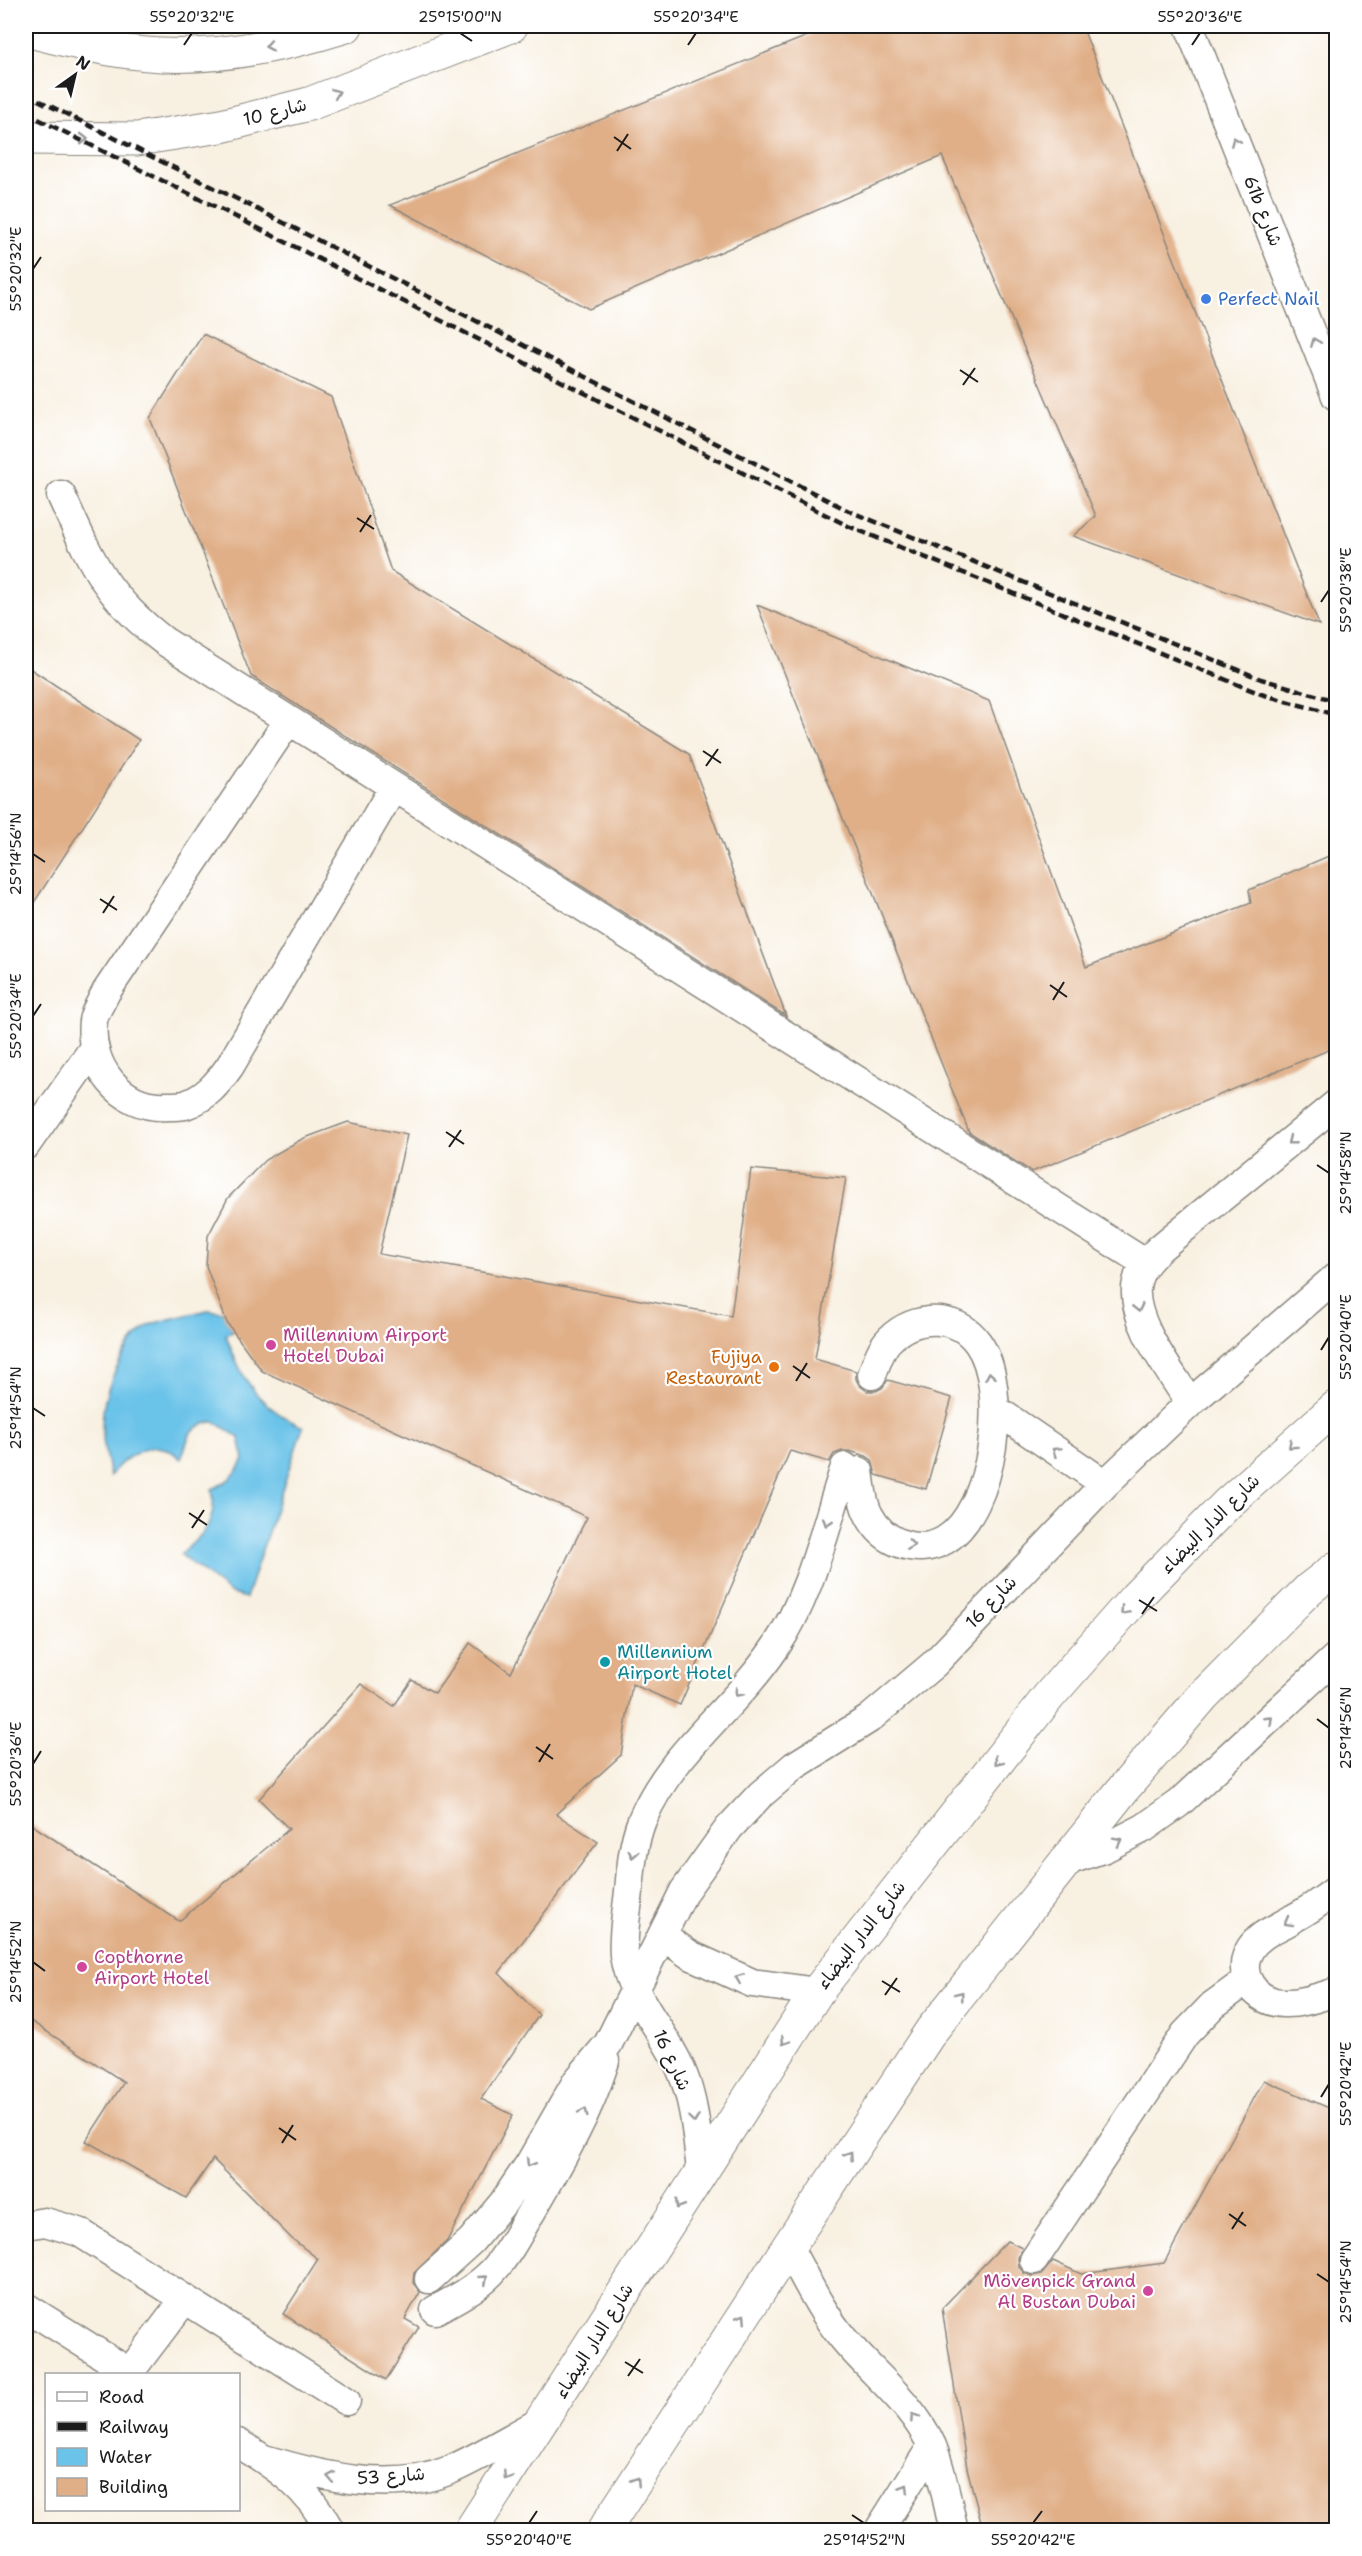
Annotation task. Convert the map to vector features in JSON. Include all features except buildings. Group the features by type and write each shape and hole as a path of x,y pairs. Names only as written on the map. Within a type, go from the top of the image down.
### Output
{"main road":[{"path":"26,30 80,43 160,55 230,53 301,40 346,26"},
{"name":"شارع 10","path":"33,143 137,139 221,126 309,104 511,26"},
{"name":"شارع الدار البيضاء","path":"471,2530 544,2420 701,2170 817,1992 1050,1696 1136,1597 1228,1503 1336,1407"},
{"path":"604,2530 931,2031 1064,1862 1203,1696 1310,1589 1336,1568"}],"lane":[{"name":"61b شارع","path":"1189,26 1336,396"},
{"path":"61,495 92,564 123,607 164,641 1145,1263"},
{"path":"288,721 106,992 93,1019 93,1049 105,1077 127,1097 156,1107 185,1105 212,1090 230,1066 393,788"},
{"path":"26,1145 93,1049"},
{"path":"1190,1402 1143,1324 1136,1304 1137,1283 1145,1263 1160,1248 1336,1104"},
{"name":"شارع 16","path":"608,2044 684,1891 729,1828 760,1795 794,1766 869,1719 934,1664 1105,1484 1190,1402 1336,1277"},
{"path":"635,1991 624,1956 624,1939 632,1855 641,1822 655,1792 674,1764 749,1681 774,1649 795,1614 852,1469 868,1514 884,1535 908,1547 934,1546 957,1533 986,1478 994,1445 995,1409 988,1365 978,1342 958,1326 950,1323 933,1319 909,1324 889,1340 872,1375"},
{"path":"995,1409 1105,1484"},
{"path":"1064,1862 1105,1848 1144,1828 1179,1803 1336,1657"},
{"path":"1336,1890 1312,1908 1264,1934 1250,1949 1243,1970 1246,1981 1260,1997 1281,2004 1303,2002 1336,1992"},
{"path":"663,1936 690,1955 752,1983 817,1992"},
{"path":"1034,2260 1185,2034 1213,2005 1246,1981"},
{"name":"شارع 16","path":"635,1991 682,2072 692,2103 701,2170"},
{"path":"429,2279 471,2241 503,2203 530,2163 578,2081 608,2044"},
{"path":"435,2310 466,2294 493,2270 514,2241 559,2163 584,2112 601,2074 608,2044"},
{"path":"26,2225 45,2222 79,2232 346,2401"},
{"path":"788,2247 841,2335 915,2416 932,2446 954,2530"},
{"path":"131,2373 185,2299"},
{"path":"26,2307 128,2373"},
{"name":"شارع 53","path":"264,2459 337,2478 375,2481 412,2479 448,2470 544,2420"},
{"name":"شارع 53","path":"240,2444 296,2483 321,2514 330,2530"},
{"path":"879,2530 932,2446"}],"water":[{"path":"208,1310 228,1313 236,1330 226,1335 238,1366 254,1390 274,1410 303,1427 246,1598 230,1593 180,1554 202,1534 211,1519 212,1489 231,1477 244,1459 239,1438 214,1421 198,1427 190,1434 181,1459 171,1451 152,1448 128,1458 110,1476 104,1445 102,1420 108,1389 125,1352 133,1341 154,1323"}],"railway":[{"path":"26,94 849,511 1261,679 1336,701"},
{"path":"26,113 848,526 1261,694 1336,715"}],"place":[{"name":"Perfect Nail","path":"1206,299"},
{"name":"Millennium Airport Hotel Dubai","path":"271,1345"},
{"name":"Fujiya Restaurant","path":"774,1367"},
{"name":"Millennium Airport Hotel","path":"605,1662"},
{"name":"Copthorne Airport Hotel","path":"82,1967"},
{"name":"Mövenpick Grand Al Bustan Dubai","path":"1148,2291"}]}
